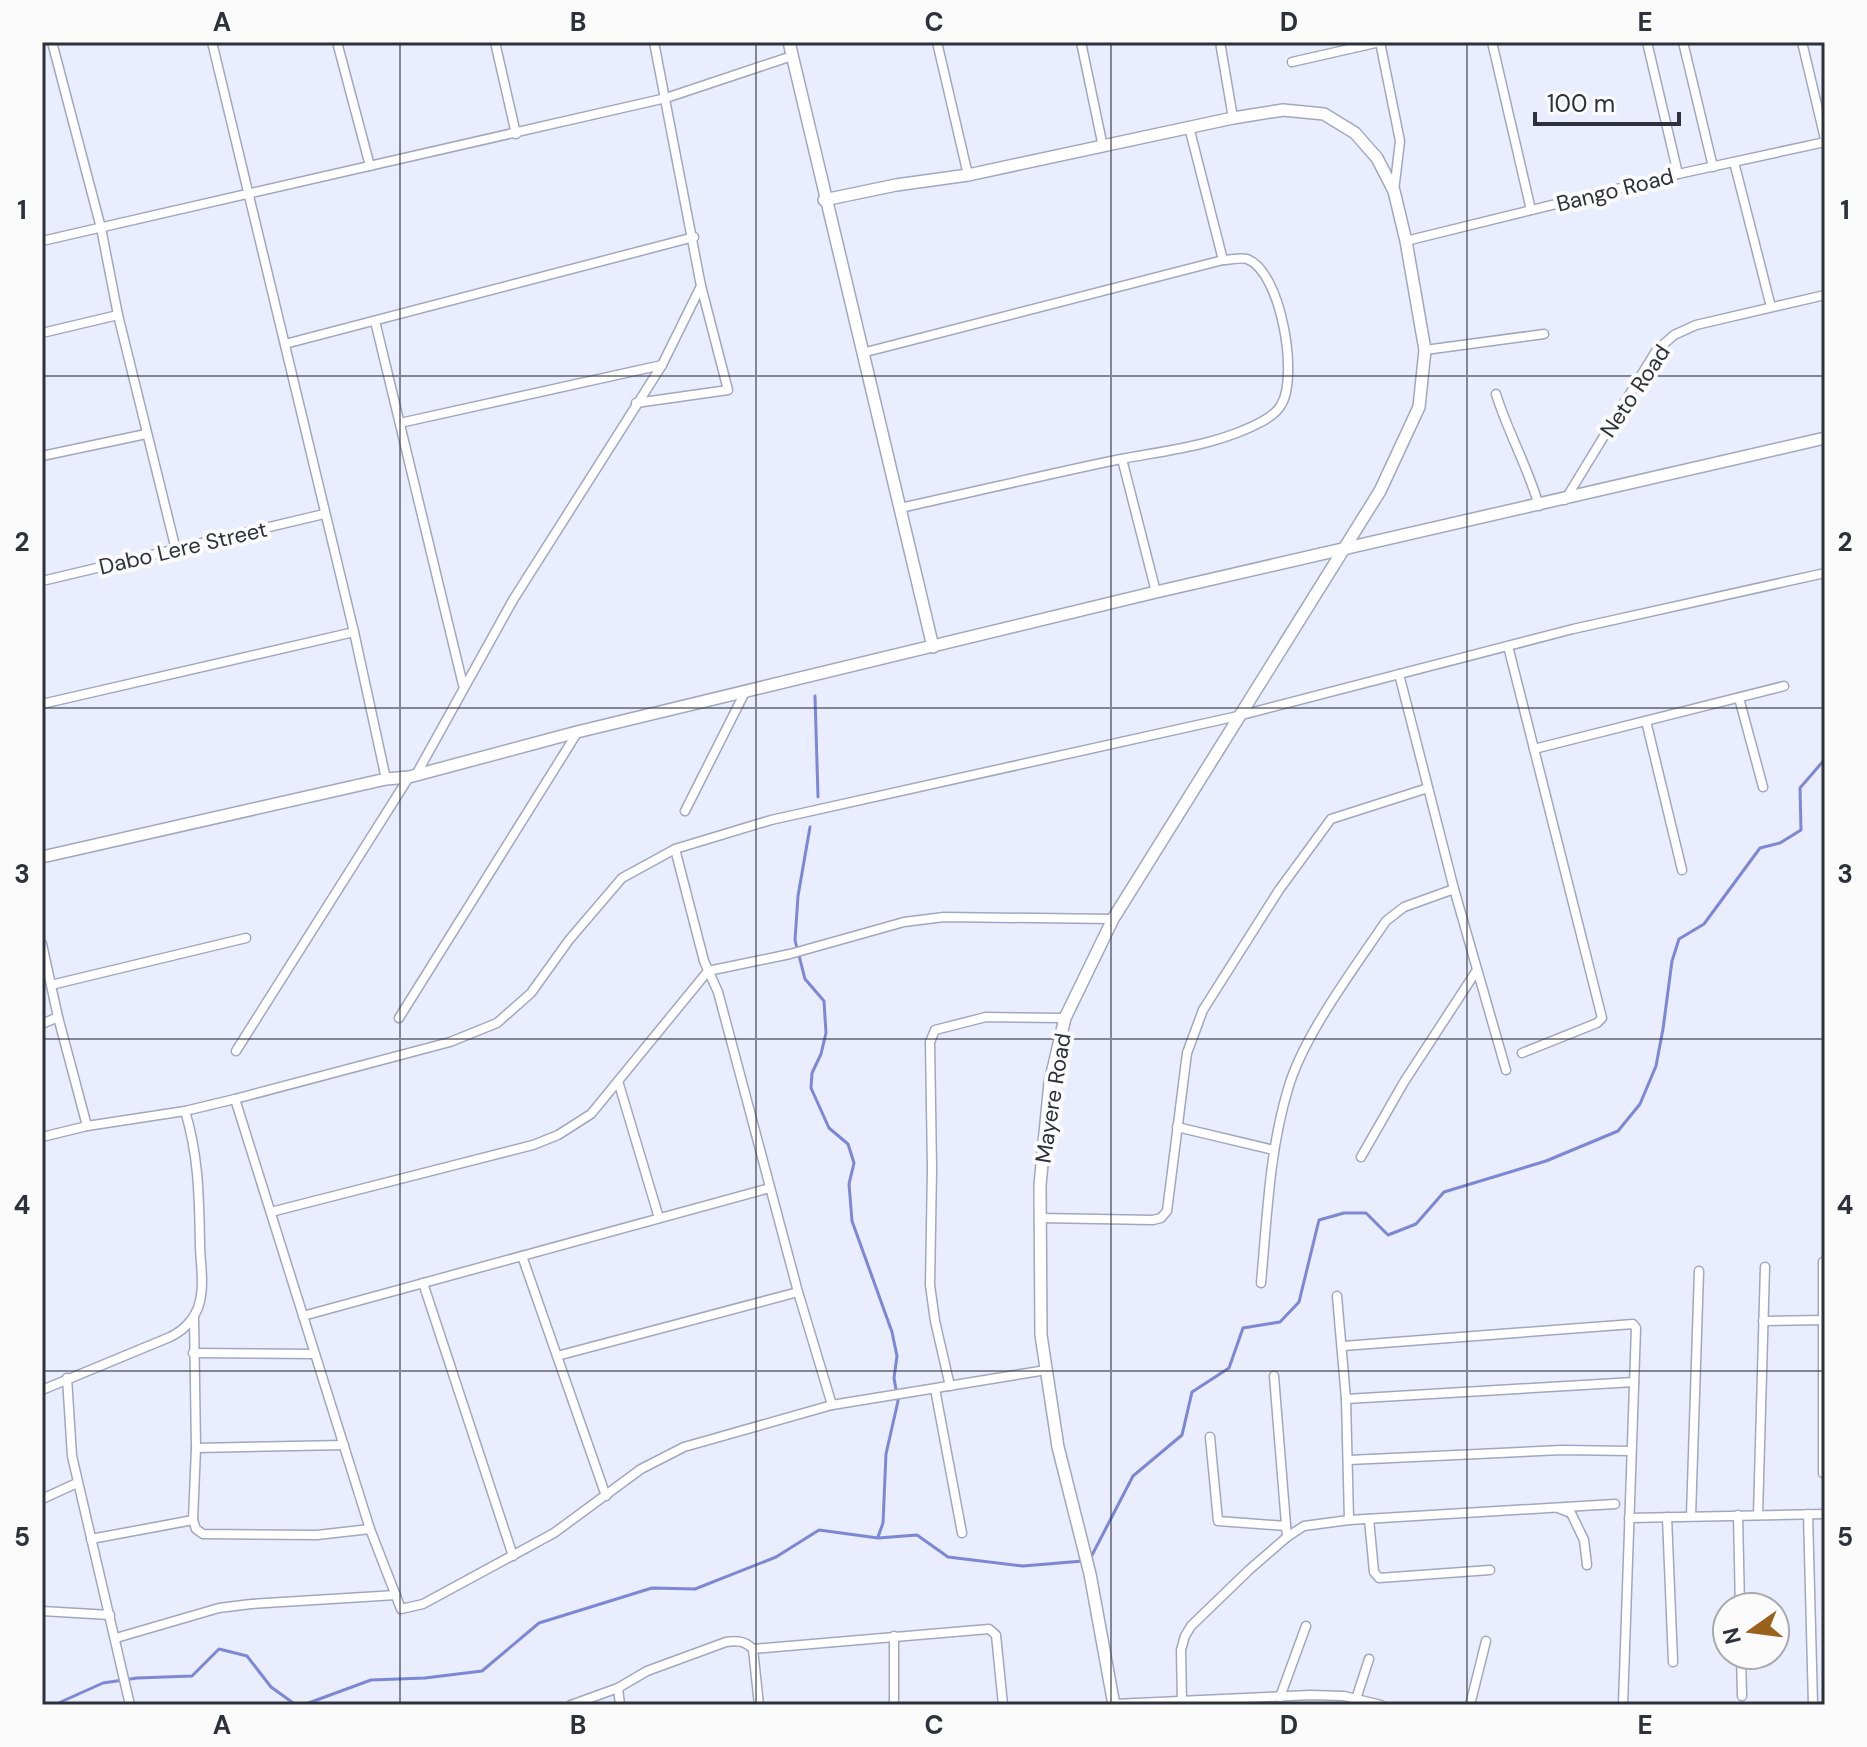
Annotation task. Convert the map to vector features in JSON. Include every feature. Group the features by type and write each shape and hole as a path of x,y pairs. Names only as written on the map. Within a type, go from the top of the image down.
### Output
{"street":[{"path":"52,42 101,228 118,315 176,550"},
{"path":"212,42 354,632 386,779"},
{"path":"337,42 370,166"},
{"path":"495,42 516,134"},
{"path":"636,403 728,390 701,286 654,42"},
{"path":"789,42 824,200 933,647"},
{"path":"937,42 968,175"},
{"path":"1081,42 1103,147"},
{"path":"1220,42 1233,118"},
{"path":"1292,62 1380,42 1400,141 1394,191"},
{"path":"1492,42 1531,210"},
{"path":"1647,42 1678,174"},
{"path":"1683,42 1713,167"},
{"path":"1802,42 1825,140"},
{"path":"42,241 666,98 792,56"},
{"name":"Mayere Road","path":"824,200 896,185 968,175 1283,110 1324,114 1355,133 1377,158 1394,191 1406,241 1425,350 1419,407 1380,491 1113,919 1065,1018 1050,1082 1040,1218 1041,1335 1058,1447 1090,1574 1114,1705"},
{"path":"1189,127 1223,260"},
{"name":"Bango Road","path":"1406,241 1825,140"},
{"path":"1734,162 1771,307"},
{"path":"285,344 694,237"},
{"path":"862,353 1223,260 1246,259 1260,268 1277,300 1287,344 1288,382 1281,406 1265,420 1188,448 1122,459 900,508"},
{"path":"236,1051 413,775 513,600 662,365 701,286"},
{"name":"Neto Road","path":"1565,500 1656,351 1674,335 1696,325 1825,295"},
{"path":"42,333 118,315"},
{"path":"375,321 463,686"},
{"path":"1425,350 1544,334"},
{"path":"400,423 662,365"},
{"path":"1496,394 1511,438 1531,478 1539,506"},
{"path":"42,456 146,434"},
{"path":"42,857 413,775 577,732 1156,592 1825,438"},
{"path":"1122,459 1156,592"},
{"name":"Dabo Lere Street","path":"42,581 324,514"},
{"path":"42,1137 235,1099 450,1042 497,1023 531,993 569,940 622,878 675,849 771,820 1238,716 1661,608 1825,573"},
{"path":"42,704 354,632"},
{"path":"1508,646 1602,1018 1597,1023 1522,1053"},
{"path":"1399,674 1454,889 1506,1070"},
{"path":"1534,749 1784,686"},
{"path":"685,811 745,692"},
{"path":"1739,698 1763,787"},
{"path":"1646,721 1682,870"},
{"path":"399,1018 577,732"},
{"path":"1040,1218 1161,1218 1167,1211 1187,1053 1203,1010 1279,890 1331,819 1428,788"},
{"path":"675,849 708,971 718,992 798,1292 832,1405"},
{"path":"1261,1283 1274,1150 1288,1087 1308,1044 1386,921 1404,907 1454,889"},
{"path":"271,1212 533,1145 558,1135 591,1114 708,971 790,954 904,922 944,917 1113,919"},
{"path":"51,985 246,938"},
{"path":"42,944 87,1126"},
{"path":"1361,1157 1404,1082 1477,970"},
{"path":"42,1024 58,1017"},
{"path":"950,1386 930,1285 930,1042 935,1030 986,1017 1065,1018"},
{"path":"618,1081 659,1218"},
{"path":"235,1099 370,1529 401,1609 423,1604 554,1533 641,1469 684,1447 832,1405 1046,1370"},
{"path":"185,1111 195,1145 201,1295 194,1318 193,1349 196,1448 193,1520 196,1529 203,1534 317,1535 370,1529"},
{"path":"1177,1127 1274,1150"},
{"path":"303,1316 770,1188"},
{"path":"522,1256 606,1496"},
{"path":"1823,1262 1823,1473"},
{"path":"1758,1515 1765,1267"},
{"path":"1691,1516 1699,1271"},
{"path":"423,1283 513,1556"},
{"path":"557,1356 798,1292"},
{"path":"1337,1296 1346,1399 1349,1520"},
{"path":"42,1390 182,1332 194,1318"},
{"path":"1763,1321 1825,1320"},
{"path":"1343,1346 1633,1324 1636,1328 1623,1705"},
{"path":"182,1332 193,1349"},
{"path":"193,1349 315,1354"},
{"path":"1274,1376 1287,1537"},
{"path":"67,1378 72,1456 77,1483 130,1705"},
{"path":"1346,1399 1634,1382"},
{"path":"935,1389 962,1533"},
{"path":"1210,1437 1218,1521 1286,1526"},
{"path":"196,1448 344,1445"},
{"path":"1349,1460 1562,1450 1631,1451"},
{"path":"42,1499 77,1483"},
{"path":"1182,1701 1181,1650 1191,1626 1249,1570 1304,1526 1349,1520 1615,1504"},
{"path":"1554,1506 1571,1513 1584,1540 1587,1565"},
{"path":"1808,1514 1813,1705"},
{"path":"1629,1518 1825,1514"},
{"path":"1738,1515 1740,1591"},
{"path":"1667,1517 1673,1662"},
{"path":"1369,1519 1374,1572 1379,1578 1490,1570"},
{"path":"91,1539 193,1520"},
{"path":"116,1638 219,1608 396,1595"},
{"path":"42,1611 110,1615"},
{"path":"1280,1697 1306,1626"},
{"path":"753,1649 894,1636 994,1631 1003,1705"},
{"path":"894,1636 894,1705"},
{"path":"571,1705 618,1688 647,1671 737,1640 753,1649 759,1705"},
{"path":"1470,1705 1486,1641"},
{"path":"1356,1699 1369,1659"},
{"path":"1741,1671 1742,1696"},
{"path":"618,1688 620,1705"},
{"path":"1114,1705 1311,1695 1356,1699 1381,1705"}],"waterway":[{"path":"815,696 818,797"},
{"path":"1090,1559 1133,1476 1182,1435 1192,1392 1229,1368 1243,1328 1280,1322 1299,1302 1319,1220 1344,1213 1366,1213 1388,1235 1416,1224 1444,1192 1546,1161 1618,1131 1640,1104 1656,1066 1672,961 1679,939 1704,924 1760,848 1780,843 1801,830 1800,788 1825,759"},
{"path":"810,827 798,896 795,940 805,979 824,1001 826,1033 812,1073 811,1088 829,1128 848,1144 854,1163 849,1184 852,1221 892,1332 897,1356 894,1378 898,1401 886,1454 883,1523 878,1537"},
{"path":"303,1705 371,1680 482,1671 539,1623 652,1588 695,1589 776,1557 819,1530 878,1538 917,1535 948,1557 1023,1566 1083,1561"},
{"path":"54,1705 103,1683 192,1676 219,1649 247,1656 271,1687 296,1705"}]}
